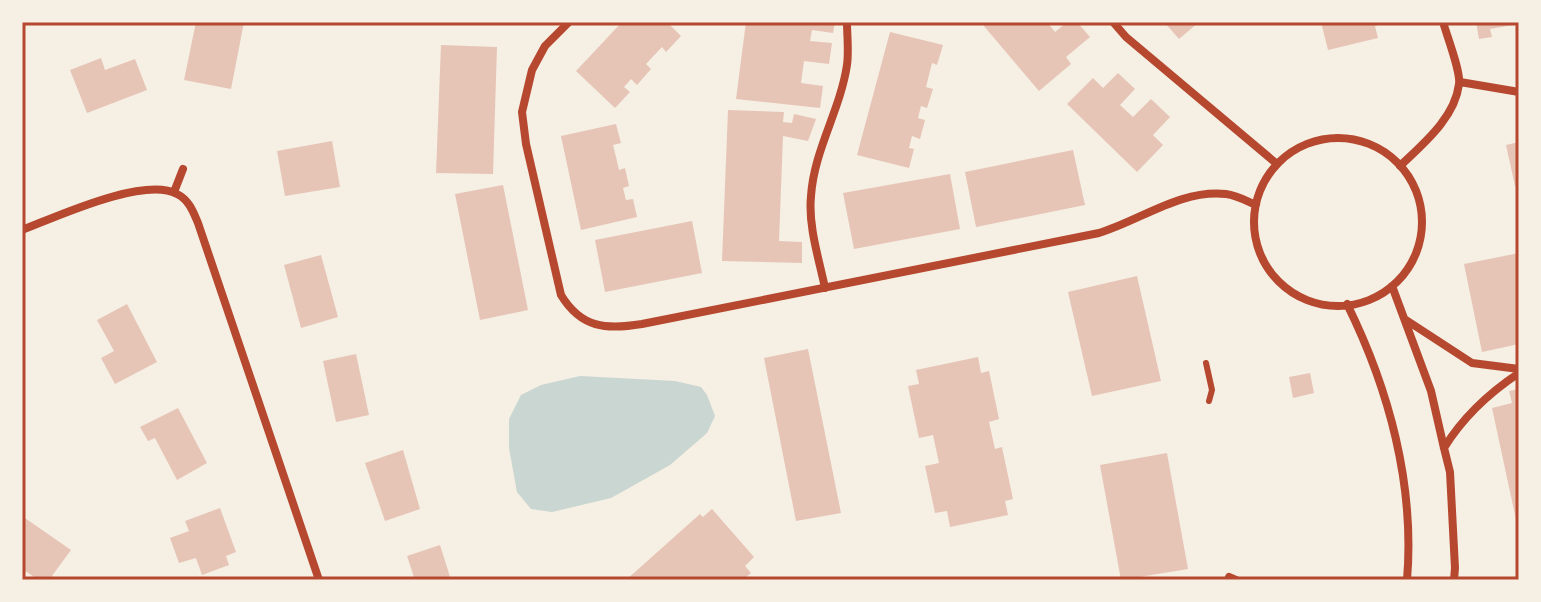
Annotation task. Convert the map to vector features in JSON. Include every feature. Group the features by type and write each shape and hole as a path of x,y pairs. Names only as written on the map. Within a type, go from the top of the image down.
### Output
{"street":[{"path":"569,22 545,46 532,70 522,112 526,144 561,295 570,309 599,326 620,328 1099,233 1171,202 1201,194 1229,194 1256,205"},
{"path":"825,288 810,199 819,153 848,63 847,22"},
{"path":"1113,22 1126,37 1277,164"},
{"path":"1400,166 1435,134 1453,103 1460,82 1443,22"},
{"path":"1460,82 1519,92"},
{"path":"1347,138 1372,144 1400,166 1410,177 1420,200 1422,225 1418,249 1406,271 1392,286 1366,301 1339,306 1310,301 1285,288 1266,267 1255,241 1254,212 1261,186 1277,164 1297,148 1321,139 1347,138"},
{"path":"174,192 183,169"},
{"path":"22,230 127,192 149,189 174,192 188,202 198,223 319,580"},
{"path":"1392,286 1431,391 1450,472 1454,580"},
{"path":"1347,304 1381,384 1397,443 1406,503 1407,580"},
{"path":"1406,320 1472,363 1519,371"},
{"path":"1444,448 1454,431 1485,398 1519,371"}],"lane":[{"path":"1206,363 1212,390 1209,401"}],"shaded area":[{"path":"580,376 675,381 701,387 715,416 707,433 670,465 611,498 552,512 531,509 517,492 509,448 509,419 521,395 541,385"}],"building":[{"path":"196,22 244,22 231,89 184,80"},
{"path":"622,22 667,22 681,36 666,52 662,47 646,64 651,69 637,85 631,79 624,87 630,92 615,108 576,71"},
{"path":"746,22 835,22 833,33 812,30 810,41 832,43 829,64 804,61 801,83 823,86 820,108 736,99"},
{"path":"986,22 1047,22 1055,32 1067,22 1077,22 1090,37 1066,57 1071,64 1039,91 983,25"},
{"path":"1164,22 1199,22 1179,39"},
{"path":"1321,22 1385,23 1375,26 1378,38 1328,50"},
{"path":"1476,22 1519,24 1490,29 1492,37 1479,39"},
{"path":"890,32 943,45 937,65 932,63 926,87 933,89 927,108 921,106 918,118 925,120 920,139 912,136 909,148 914,149 909,168 857,155"},
{"path":"441,45 497,47 493,174 436,173"},
{"path":"101,58 105,70 135,59 147,90 87,113 70,70"},
{"path":"1118,73 1135,89 1120,105 1133,117 1151,99 1170,117 1153,135 1163,145 1137,172 1067,104 1093,78 1103,88"},
{"path":"728,110 784,112 783,122 792,123 794,114 816,119 808,141 783,136 779,241 802,242 802,263 722,261"},
{"path":"616,124 621,143 613,145 619,170 625,168 629,186 623,188 626,200 633,199 637,217 581,230 561,136"},
{"path":"332,141 340,187 285,196 277,151"},
{"path":"1519,142 1519,185 1515,186 1506,145"},
{"path":"1073,150 1085,205 976,227 965,172"},
{"path":"950,174 960,229 854,249 843,193"},
{"path":"503,185 528,310 480,320 455,194"},
{"path":"692,221 702,273 605,292 595,240"},
{"path":"1519,253 1519,344 1482,352 1464,264"},
{"path":"321,255 338,317 301,328 284,265"},
{"path":"1137,276 1161,381 1092,396 1068,292"},
{"path":"127,304 157,362 115,384 101,358 114,351 97,320"},
{"path":"808,349 841,513 796,521 764,358"},
{"path":"356,354 369,415 336,422 323,361"},
{"path":"978,357 981,373 989,371 999,419 989,422 995,449 1002,447 1013,499 1005,501 1008,515 950,527 947,511 935,513 925,466 939,463 933,435 919,438 908,386 919,384 916,370"},
{"path":"1310,373 1314,393 1293,398 1289,377"},
{"path":"1519,389 1518,529 1492,408 1512,403 1509,391"},
{"path":"178,408 207,463 177,480 155,438 148,441 140,427"},
{"path":"403,450 420,509 385,521 365,463"},
{"path":"1167,453 1188,569 1121,580 1100,465"},
{"path":"220,508 236,552 226,556 229,565 202,575 196,558 179,563 170,538 189,531 185,521"},
{"path":"712,509 754,557 745,566 751,573 743,580 626,580 700,514 703,517"},
{"path":"22,516 71,550 49,580 39,580 22,569"},
{"path":"440,545 451,580 415,580 407,556"}]}
